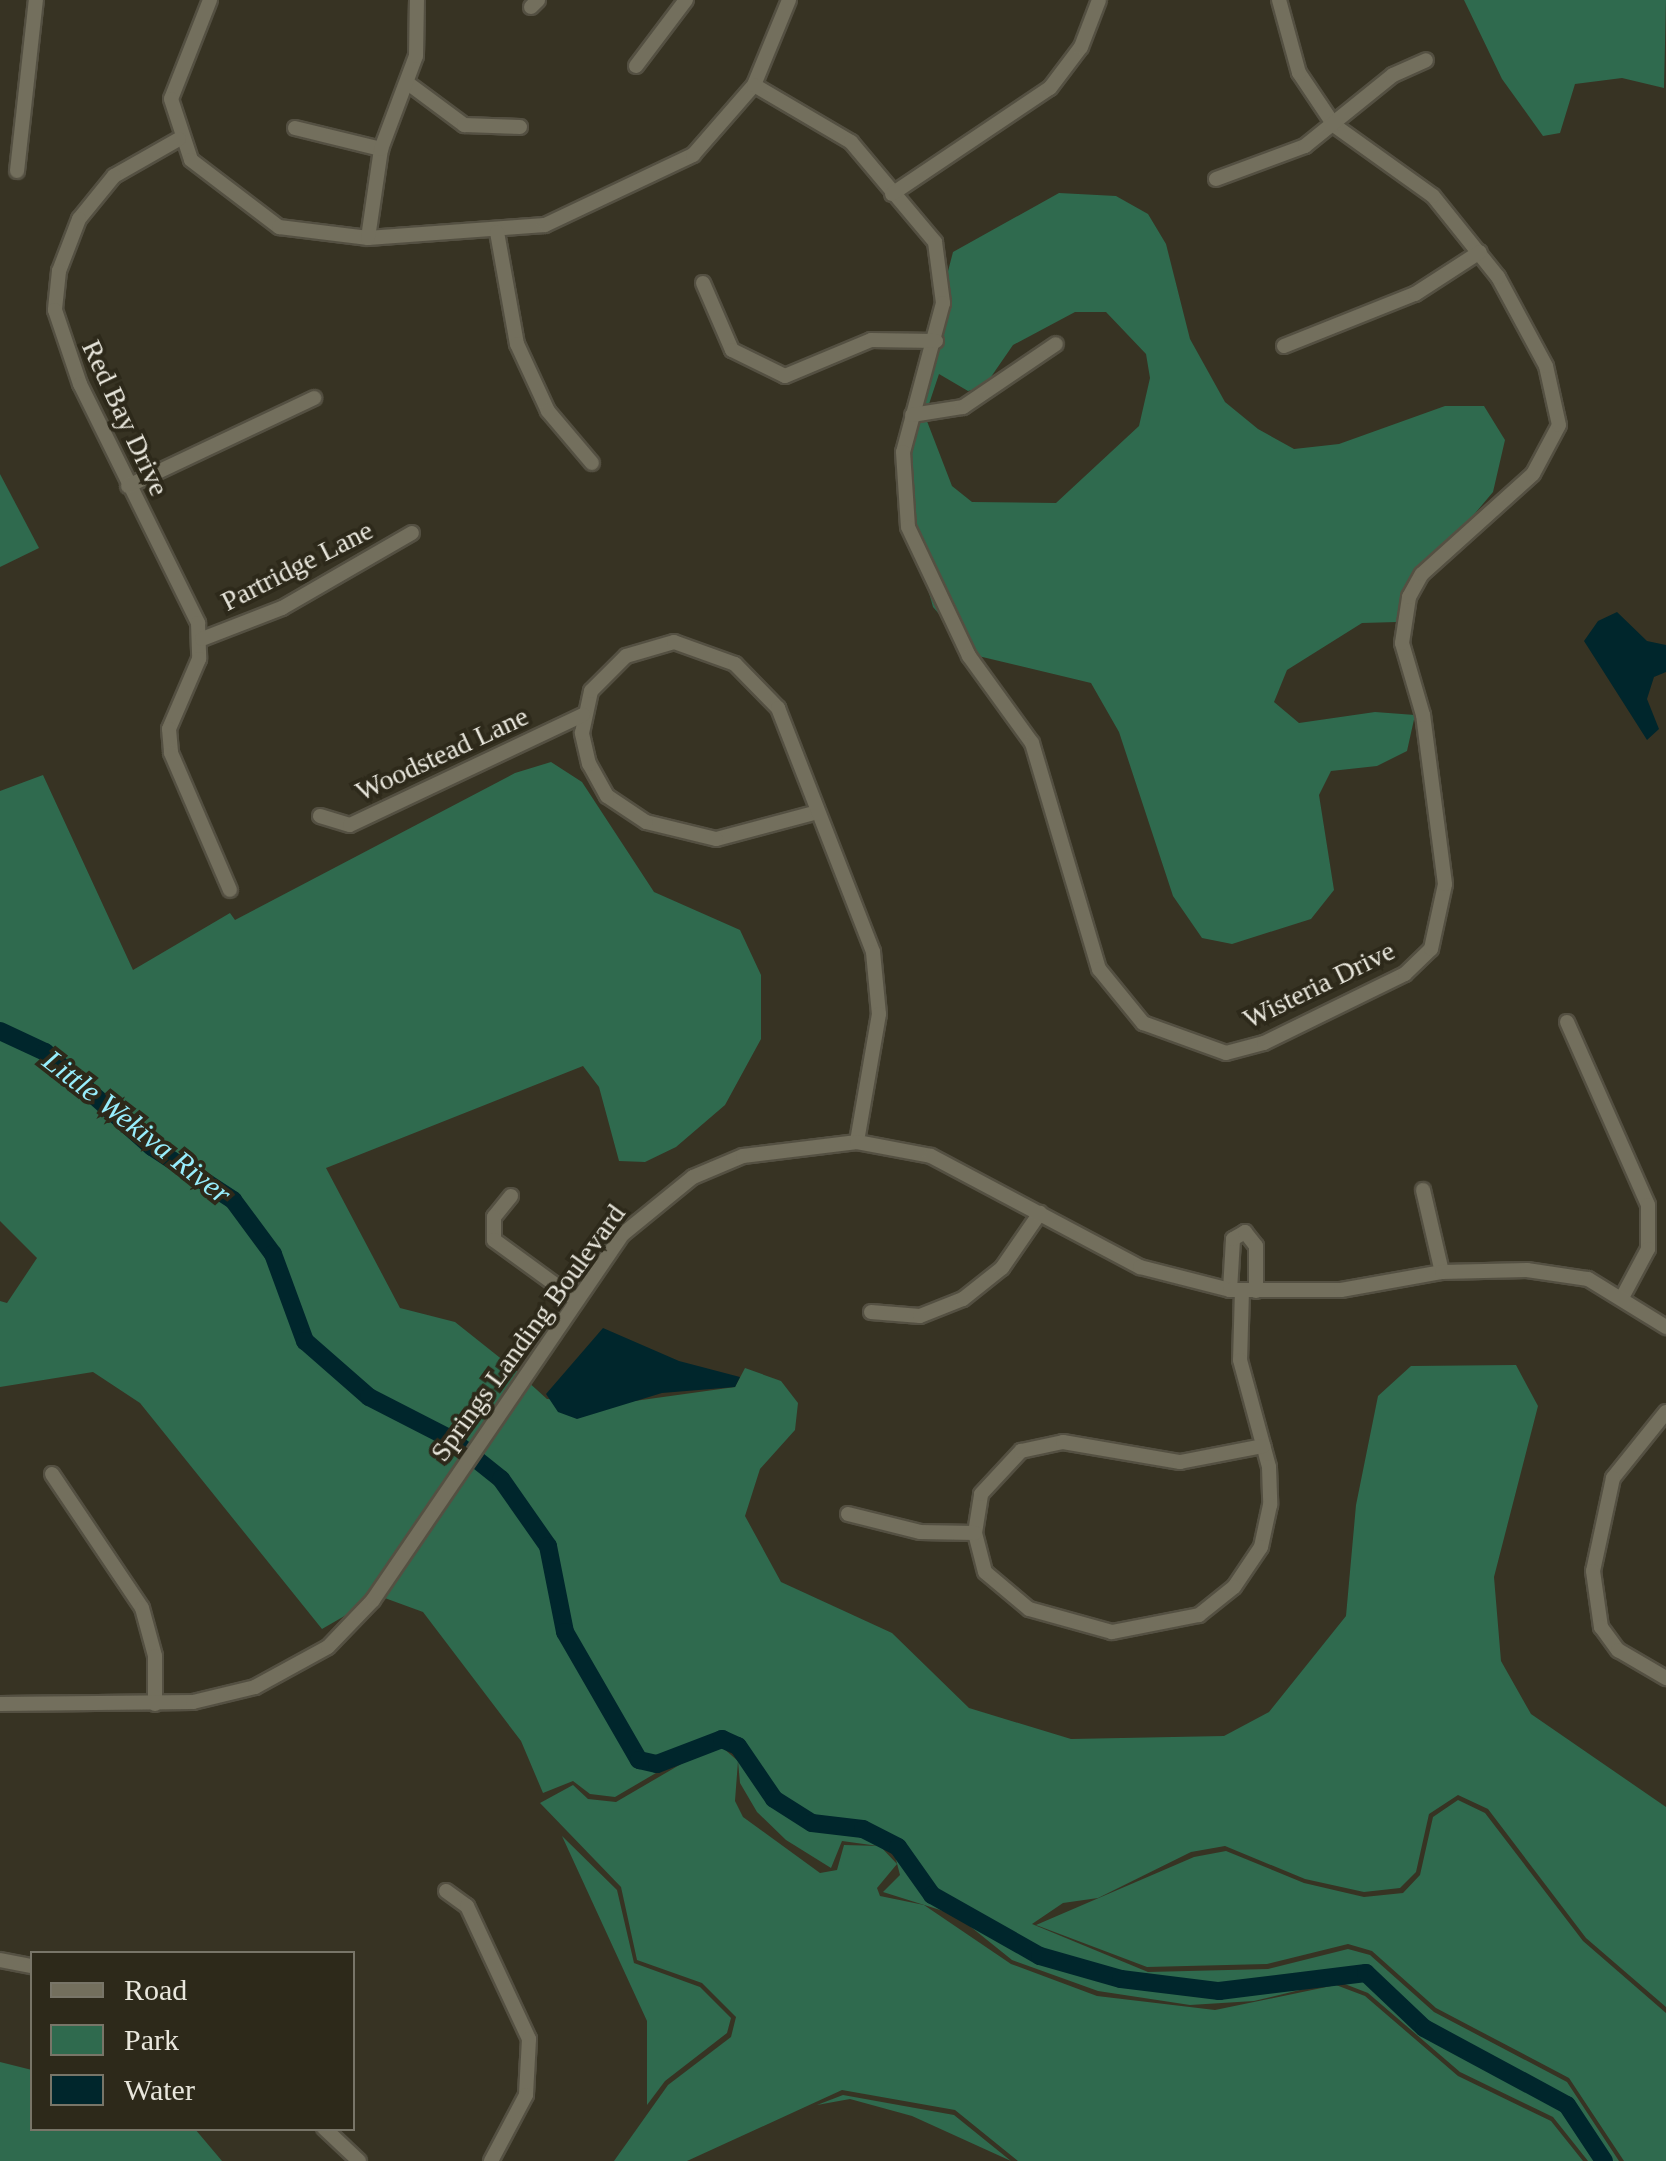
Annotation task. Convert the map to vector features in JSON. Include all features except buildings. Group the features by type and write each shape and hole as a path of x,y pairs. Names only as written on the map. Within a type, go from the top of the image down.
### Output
{"street":[{"path":"17,171 36,0"},
{"path":"210,0 172,99 179,139 215,184 279,227 368,238 498,232 578,216 693,155 754,84 789,0"},
{"path":"368,238 380,149 409,84 417,0"},
{"path":"636,66 686,0"},
{"path":"892,194 1050,88 1082,48 1099,0"},
{"name":"Wisteria Drive","path":"754,84 851,142 935,242 943,282 936,341 912,415 901,476 908,527 969,656 1032,744 1067,883 1099,969 1143,1023 1206,1052 1245,1050 1405,974 1439,934 1445,884 1423,715 1402,644 1409,597 1422,574 1533,474 1559,425 1546,366 1480,252 1433,196 1334,125 1300,72 1279,0"},
{"path":"1216,180 1283,157 1426,60"},
{"path":"409,84 464,125 520,127"},
{"path":"295,128 380,149"},
{"name":"Red Bay Drive","path":"179,139 131,164 97,194 68,244 55,294 65,350 202,639"},
{"path":"498,232 517,344 548,411 592,463"},
{"path":"1284,346 1415,294 1480,252"},
{"path":"704,283 732,350 784,376 871,340 936,341"},
{"path":"912,415 962,407 1056,344"},
{"path":"128,486 314,398"},
{"name":"Partridge Lane","path":"202,639 282,608 412,533"},
{"path":"202,639 169,729 171,753 230,890"},
{"path":"814,813 716,839 646,822 596,780 583,746 583,715 606,672 641,648 674,642 716,653 750,675 778,708 814,813 873,952 879,1014 857,1142"},
{"name":"Woodstead Lane","path":"320,816 350,826 583,715"},
{"path":"1567,1022 1648,1205 1648,1249 1624,1294"},
{"name":"Springs Landing Boulevard","path":"0,1704 155,1704 255,1687 328,1647 362,1613 623,1234 693,1177 743,1156 857,1142 931,1156 1140,1267 1243,1291 1341,1290 1442,1272 1561,1274 1624,1294 1666,1327"},
{"path":"1423,1190 1442,1272"},
{"path":"511,1196 494,1217 494,1240 575,1300"},
{"path":"870,1312 920,1316 964,1298 1002,1268 1040,1213"},
{"path":"1243,1291 1239,1350 1263,1446 1270,1504 1261,1547 1218,1603 1178,1622 1112,1632 1029,1609 985,1572 976,1533 981,1494 993,1475 1040,1444 1180,1462 1263,1446"},
{"path":"1666,1412 1613,1478 1593,1572 1602,1627 1618,1650 1666,1678"},
{"path":"52,1474 142,1608 155,1656 155,1704"},
{"path":"848,1514 920,1532 976,1533"},
{"path":"446,1891 466,1906 529,2039 526,2095 491,2161"},
{"path":"0,1960 30,1966"},
{"path":"327,2131 359,2161"}],"green space":[{"path":"1464,0 1666,0 1664,88 1622,78 1575,84 1560,133 1543,136 1502,79"},
{"path":"1059,193 1116,196 1148,214 1166,244 1190,339 1225,402 1258,429 1294,449 1339,444 1445,406 1484,406 1505,440 1493,492 1413,587 1397,622 1362,623 1287,670 1274,702 1299,723 1375,712 1415,715 1407,751 1377,766 1331,771 1319,795 1334,890 1311,919 1232,944 1202,938 1173,896 1119,732 1091,683 974,655 933,607 897,467 953,252","holes":["1075,312 1106,312 1146,354 1150,378 1139,426 1056,503 972,502 952,486 925,416 939,374 968,391 984,387 1013,345"]},
{"path":"0,474 39,548 0,567"},
{"path":"551,762 582,782 654,892 740,930 761,975 761,1039 725,1105 676,1147 645,1162 619,1161 599,1087 583,1066 326,1168 400,1308 455,1322 518,1372 360,1607 322,1629 140,1403 93,1372 0,1387 0,1301 7,1303 37,1258 0,1221 0,791 43,775 133,970 230,913 235,920 515,773"},
{"path":"1516,1365 1538,1406 1494,1577 1501,1661 1531,1714 1666,1807 1666,2007 1586,1938 1488,1809 1458,1795 1429,1814 1416,1872 1400,1888 1364,1892 1305,1879 1225,1846 1191,1852 1098,1898 1063,1903 1032,1924 1148,1972 1268,1969 1348,1949 1370,1955 1434,2012 1567,2082 1619,2161 1588,2161 1553,2117 1460,2072 1368,1993 1337,1981 1254,2001 1190,2005 1098,1991 1012,1960 956,1915 883,1892 900,1875 893,1848 842,1841 831,1868 786,1840 757,1812 740,1783 737,1750 724,1744 697,1749 615,1797 590,1794 573,1781 543,1793 521,1741 423,1612 382,1597 526,1380 547,1399 620,1403 735,1387 745,1368 781,1381 798,1403 795,1430 760,1469 745,1516 781,1582 892,1633 969,1708 1071,1739 1224,1736 1269,1712 1346,1616 1356,1505 1378,1396 1411,1366"},
{"path":"723,1748 738,1761 735,1801 743,1817 820,1873 837,1870 844,1845 880,1846 897,1864 877,1888 880,1896 924,1905 1011,1964 1097,1996 1215,2010 1336,1985 1365,1996 1458,2076 1551,2121 1583,2161 1018,2161 955,2110 842,2090 687,2161 614,2161 668,2085 731,2037 736,2017 702,1983 637,1960 621,1887 540,1803 573,1785 588,1799 616,1802 700,1753"},
{"path":"1458,1800 1485,1813 1583,1941 1666,2013 1666,2161 1624,2161 1569,2078 1436,2008 1372,1951 1348,1944 1267,1964 1147,1967 1036,1925 1194,1857 1226,1851 1304,1883 1364,1897 1403,1893 1420,1875 1433,1817"},
{"path":"562,1836 617,1890 634,1963 700,1987 731,2018 727,2033 665,2081 647,2105 647,2021"},
{"path":"0,2062 30,2070 30,2131 197,2131 222,2161 0,2161"},
{"path":"843,2095 954,2115 1011,2161 912,2116 850,2099 817,2105"}],"water":[{"path":"1617,612 1647,641 1666,645 1666,672 1654,677 1647,699 1659,729 1647,740 1584,641 1598,621"},
{"path":"603,1328 679,1361 740,1377 735,1387 662,1393 577,1419 558,1412 546,1394"}],"waterway":[{"name":"Little Wekiva River","path":"0,1031 45,1052 152,1147 233,1200 273,1254 305,1341 369,1397 451,1439 501,1479 548,1546 565,1632 639,1760 657,1764 722,1739 738,1746 774,1799 812,1823 863,1829 898,1847 932,1895 1040,1956 1121,1979 1219,1991 1366,1973 1424,2028 1567,2105 1604,2161"}]}
